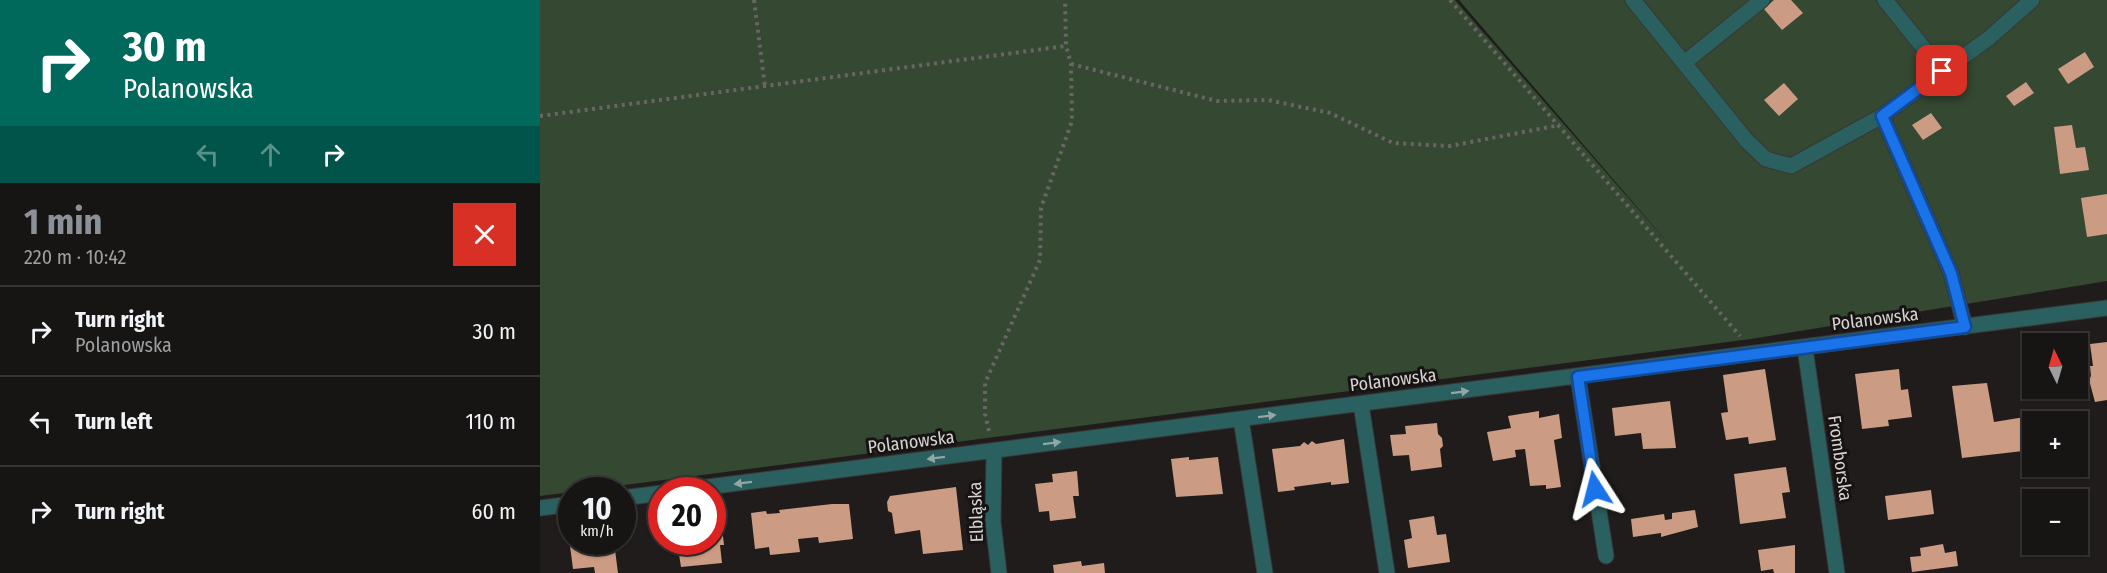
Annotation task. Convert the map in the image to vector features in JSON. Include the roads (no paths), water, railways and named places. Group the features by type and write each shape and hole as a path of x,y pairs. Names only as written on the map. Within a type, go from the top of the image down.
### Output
{"street":[{"path":"1633,0 1766,159 1791,166 1882,116 1989,38 2032,0"},
{"path":"1684,63 1762,0"},
{"path":"1885,0 1942,71"},
{"path":"1882,116 1951,273 1965,327"},
{"name":"Polanowska","path":"726,485 2107,308"},
{"name":"Fromborska","path":"1805,348 1837,573"},
{"path":"1578,377 1606,556"},
{"path":"1361,404 1387,573"},
{"path":"1241,419 1265,573"},
{"name":"Elbląska","path":"994,451 993,522 999,573"},
{"path":"540,508 558,506"}]}
